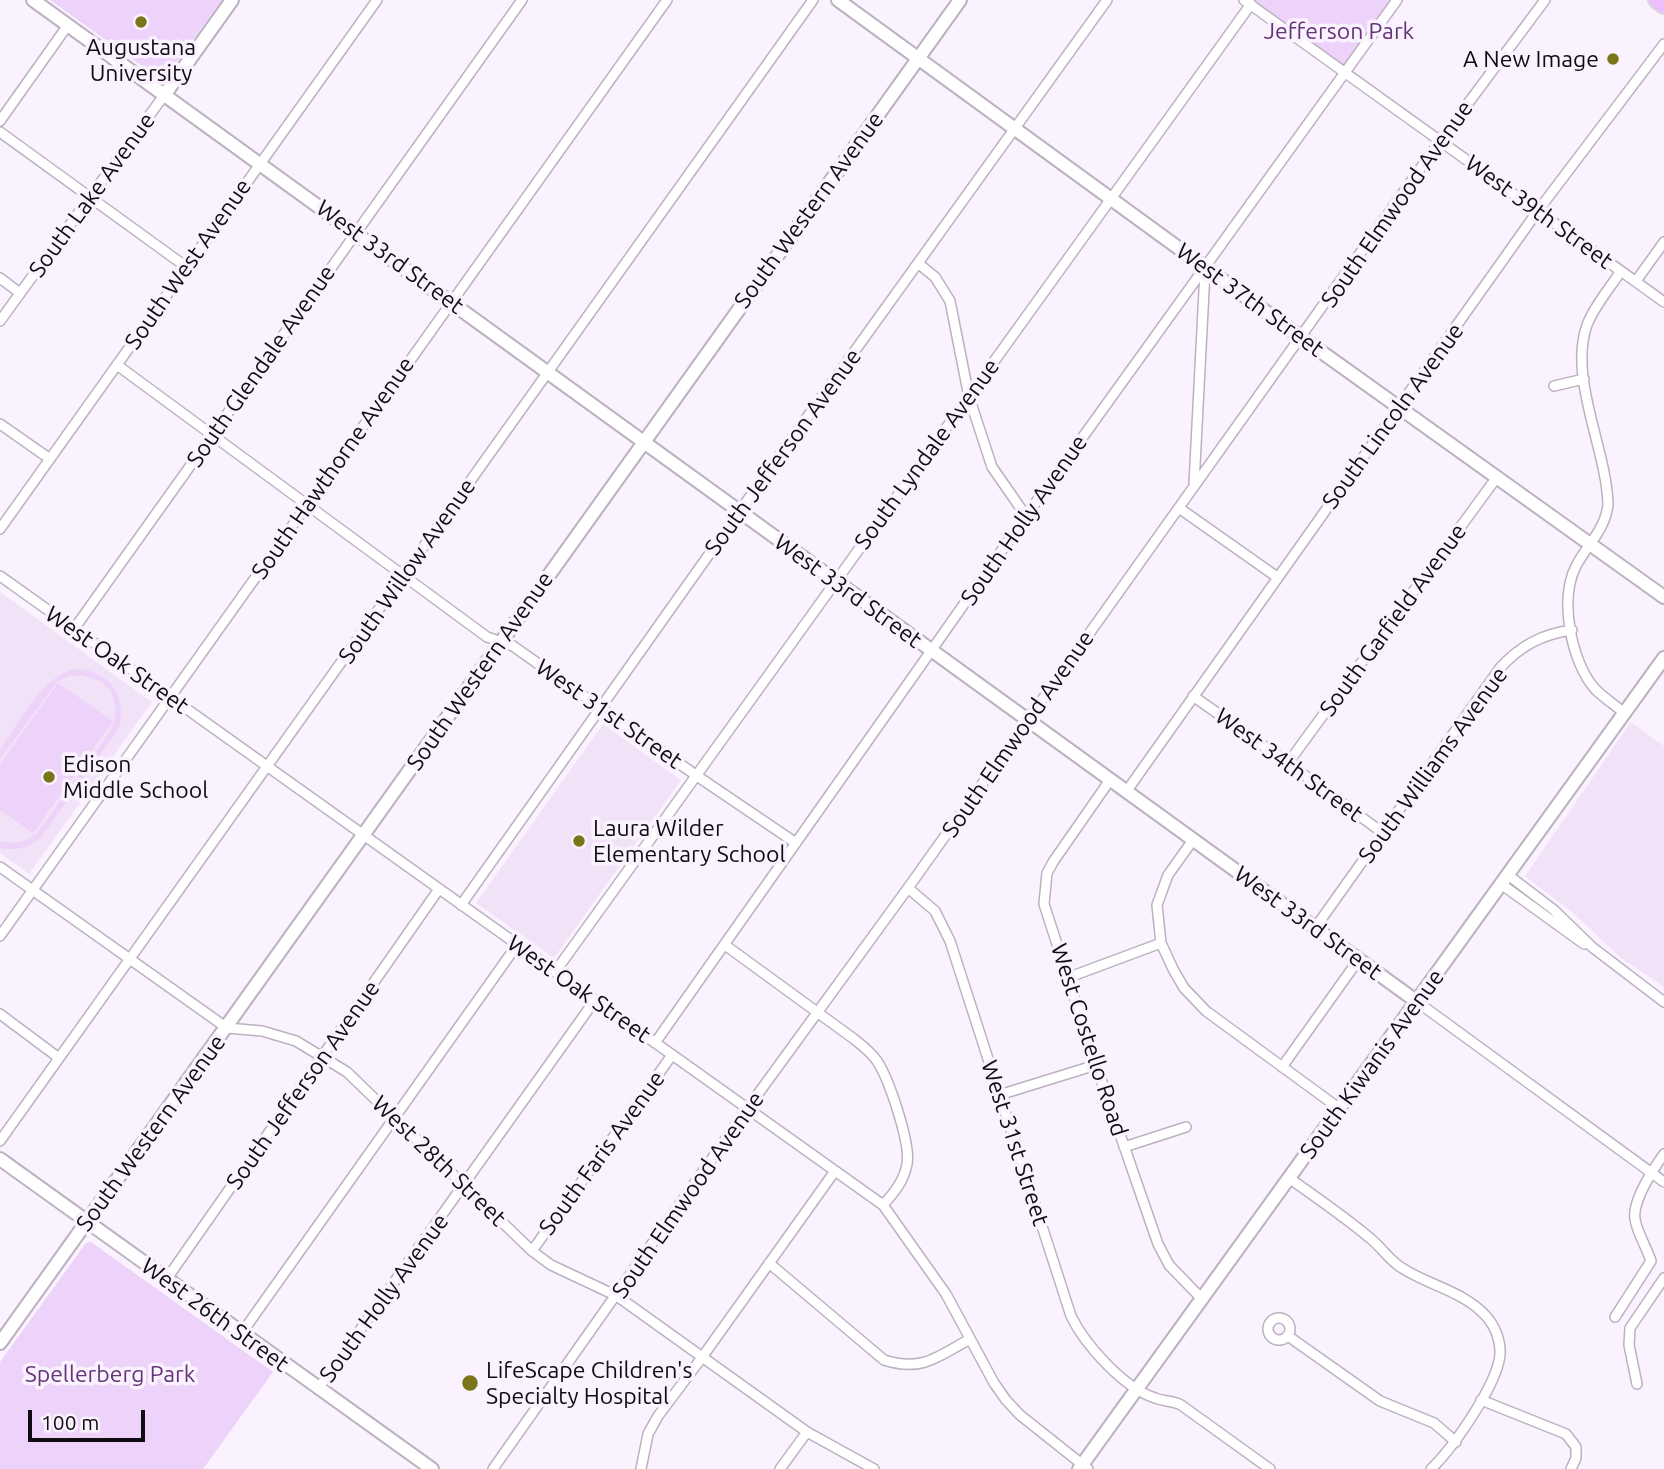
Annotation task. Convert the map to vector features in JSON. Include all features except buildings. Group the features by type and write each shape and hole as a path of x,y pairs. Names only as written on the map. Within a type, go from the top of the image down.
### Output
{"main road":[{"path":"1656,0 1664,6"}],"street":[{"name":"West 33rd Street","path":"33,0 1664,1182"},
{"name":"South Lake Avenue","path":"0,321 232,0"},
{"name":"South West Avenue","path":"0,529 377,0"},
{"name":"South Glendale Avenue","path":"74,629 522,0"},
{"name":"South Hawthorne Avenue","path":"0,936 667,0"},
{"name":"South Willow Avenue","path":"0,1141 813,0"},
{"name":"West 37th Street","path":"838,0 1205,268 1664,597"},
{"name":"South Western Avenue","path":"0,1343 960,0"},
{"name":"South Jefferson Avenue","path":"461,905 1107,0"},
{"name":"South Holly Avenue","path":"655,1043 1027,516 1397,0"},
{"name":"South Elmwood Avenue","path":"493,1469 747,1109 1302,338 1440,141 1545,0"},
{"name":"West 39th Street","path":"1247,2 1664,302"},
{"name":"South Lyndale Avenue","path":"555,972 1111,200 1247,2"},
{"path":"0,121 68,25"},
{"name":"South Lincoln Avenue","path":"1126,792 1537,212 1664,44"},
{"path":"0,132 185,266"},
{"path":"1636,281 1664,242"},
{"path":"919,264 935,277 950,301 969,397 992,467 1027,516"},
{"path":"1194,485 1205,268"},
{"path":"1621,271 1587,323 1582,346 1584,379 1608,494 1607,513 1603,524 1577,564 1569,588 1568,610 1577,654 1587,677 1596,690 1624,713"},
{"path":"0,278 20,293"},
{"name":"West 31st Street","path":"117,365 488,637 513,646 696,776 796,843"},
{"path":"1554,386 1584,379"},
{"path":"0,424 50,459"},
{"name":"South Garfield Avenue","path":"1288,763 1497,477"},
{"path":"1179,508 1277,577"},
{"name":"West Oak Street","path":"0,576 883,1205 946,1294 994,1382 1020,1415 1083,1467"},
{"name":"South Williams Avenue","path":"1315,928 1500,668 1534,640 1572,630"},
{"name":"South Kiwanis Avenue","path":"1083,1467 1664,657"},
{"name":"West 34th Street","path":"1193,696 1383,834"},
{"name":"West Costello Road","path":"1110,780 1047,873 1044,904 1151,1225 1169,1265 1202,1299"},
{"path":"1193,841 1168,875 1161,890 1157,915 1161,943 1184,988 1206,1011 1340,1109"},
{"name":"West 28th Street","path":"0,867 227,1028 296,1041 347,1072 532,1251 551,1265 617,1296 807,1432 874,1469"},
{"path":"1504,880 1554,909 1592,947 1664,1002"},
{"name":"West 31st Street","path":"908,888 935,911 943,924 1071,1316 1079,1331 1106,1363 1137,1389"},
{"name":"South Jefferson Avenue","path":"166,1280 439,889"},
{"path":"1067,978 1161,943"},
{"path":"241,1334 517,944"},
{"path":"725,944 870,1052 885,1075 907,1144 908,1161 900,1184 883,1205"},
{"path":"1282,1067 1359,959"},
{"name":"South Holly Avenue","path":"318,1389 595,1000"},
{"path":"0,1014 59,1058"},
{"name":"South Faris Avenue","path":"532,1251 672,1055"},
{"path":"999,1095 1096,1065"},
{"path":"1124,1147 1186,1128"},
{"path":"1615,1317 1651,1261 1635,1212 1651,1172 1664,1154"},
{"name":"West 26th Street","path":"0,1159 432,1469"},
{"path":"641,1469 648,1434 653,1425 835,1171"},
{"path":"1289,1178 1338,1212 1400,1267 1459,1295 1485,1315 1494,1326 1499,1343 1498,1364 1456,1442 1431,1469"},
{"path":"769,1263 884,1360 903,1366 922,1364 970,1339"},
{"path":"1637,1384 1629,1345 1630,1328 1664,1278"},
{"path":"1288,1336 1374,1397 1434,1423 1456,1442"},
{"path":"1137,1389 1157,1399 1172,1400 1181,1405 1269,1469"},
{"path":"1481,1400 1566,1433 1576,1447 1576,1458 1571,1469"},
{"path":"780,1469 807,1432"}],"shaded area":[{"name":"Edison Middle School","path":"0,592 152,702 29,874 0,853"},
{"path":"1631,722 1664,746 1664,987 1621,958 1573,913 1525,876"},
{"name":"Laura Wilder Elementary School","path":"603,724 681,780 554,958 476,903"}],"green space":[{"name":"Augustana University","path":"50,0 222,0 163,81"},
{"name":"Jefferson Park","path":"1244,0 1397,0 1344,73"},
{"path":"76,669 98,674 113,687 120,705 119,728 41,837 22,848 0,848 0,841 20,842 38,832 112,729 116,711 112,693 102,682 83,675 69,676 57,682 0,759 0,750 42,690 52,680"},
{"path":"58,683 113,721 33,833 0,810 0,764"},
{"name":"Spellerberg Park","path":"91,1242 273,1372 203,1469 0,1469 0,1362 86,1243"}],"place":[{"name":"Augustana University","path":"141,22"},
{"name":"A New Image","path":"1613,59"},
{"name":"Edison Middle School","path":"49,777"},
{"name":"Laura Wilder Elementary School","path":"579,841"},
{"name":"LifeScape Children's Specialty Hospital","path":"470,1383"}]}
